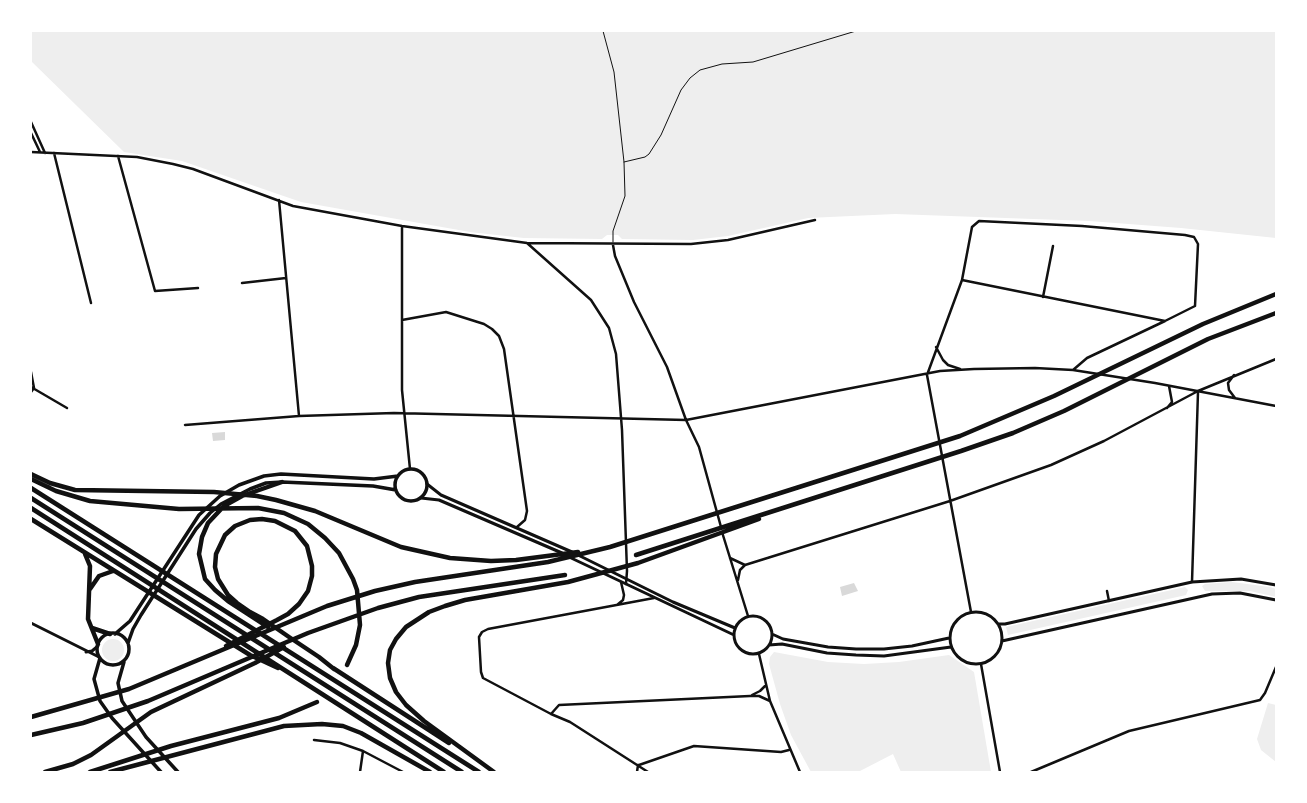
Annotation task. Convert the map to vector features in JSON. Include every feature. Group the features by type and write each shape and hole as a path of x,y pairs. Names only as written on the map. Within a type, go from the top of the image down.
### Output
{"highway":[{"path":"31,717 129,690 327,606 375,591 415,582 548,562 610,547 960,436 1054,396 1203,324 1276,294"},
{"path":"636,555 1013,433 1064,411 1208,339 1276,312"},
{"path":"31,474 50,484 75,490 206,492 270,498 315,511 401,546 431,555 457,559 491,561 516,560 610,547"},
{"path":"31,479 66,495 98,502 179,509 250,507 276,511 308,524 325,538 339,553 353,579 359,597 360,615 356,645 347,665"},
{"path":"282,482 242,496 212,514 204,531 199,554 206,579 215,590 228,601 483,764"},
{"path":"31,488 479,772"},
{"path":"494,772 424,721 406,705 396,692 390,678 388,663 390,650 396,639 406,627 429,612 464,600 568,582 638,563 832,492"},
{"path":"31,498 462,772"},
{"path":"31,508 444,772"},
{"path":"31,519 113,572 250,655 295,676"},
{"path":"176,671 288,614 299,604 308,591 312,576 312,566 307,546 300,536 290,527 275,521 256,519 235,526 225,535 216,554 215,567 218,579 228,595 261,621"},
{"path":"84,553 90,566 88,613 91,627 98,645"},
{"path":"89,593 96,578 102,574 113,572"},
{"path":"31,735 83,723 148,701 308,633 378,608 419,597 565,575"},
{"path":"91,627 112,634"},
{"path":"45,772 73,764 91,756 151,712 254,663 308,633"},
{"path":"90,772 163,748 279,718 317,702"},
{"path":"110,772 284,726 315,724 343,726 361,733 430,772"}],"main road":[{"path":"410,469 422,473 427,484 426,492 422,498 407,501 401,498 396,490 395,483 398,476 402,472 410,469"},
{"path":"161,772 104,709 98,695 94,679 99,658 98,645 104,636 124,628 136,613 184,536 202,512 220,496 249,481 281,474 374,479 388,479 398,476"},
{"path":"282,482 373,486 396,490"},
{"path":"128,643 141,616 189,540 212,514"},
{"path":"112,634 123,636 128,643 129,653 124,662 120,675 120,694 130,714 146,737 178,772"},
{"path":"99,658 110,665 116,665 124,662"}],"street":[{"path":"31,122 45,153"},
{"path":"31,133 40,153"},
{"path":"31,152 137,157 193,169 293,206 402,226 527,242 613,245 691,244 728,240 815,220"},
{"path":"54,153 91,303"},
{"path":"118,156 155,291 198,288"},
{"path":"279,200 299,416"},
{"path":"971,612 927,374 962,280 972,227 979,221 1082,226 1185,234 1194,237 1198,244 1195,306 1087,358 1073,370"},
{"path":"402,226 403,413 410,469"},
{"path":"527,242 591,300 609,328 616,354 621,419 625,532 628,571 626,584"},
{"path":"613,245 615,256 634,302 668,367 686,420 698,447 726,547 748,616"},
{"path":"1043,297 1053,246"},
{"path":"242,283 286,278"},
{"path":"962,280 1165,321"},
{"path":"402,320 446,312 484,324 499,336 504,349 527,511 525,520 517,527"},
{"path":"936,347 943,360 948,365 963,370"},
{"path":"738,581 740,570 745,565 950,501 1050,465 1104,441 1166,410 1198,391 1276,359"},
{"path":"185,425 299,416 403,413 458,416 686,420 940,371 1035,368 1073,370 1155,383 1276,406"},
{"path":"31,372 31,392"},
{"path":"1234,375 1228,383 1229,390 1236,398"},
{"path":"1166,410 1172,402 1169,386"},
{"path":"32,388 67,408"},
{"path":"1192,582 1198,391"},
{"path":"427,484 441,495 517,527 627,578 673,602 736,628"},
{"path":"422,498 439,500 553,549 734,635"},
{"path":"730,558 745,565"},
{"path":"998,624 1005,624 1192,582 1241,579 1276,585"},
{"path":"616,605 624,597 625,590 620,581"},
{"path":"1107,591 1109,601"},
{"path":"1002,641 1212,594 1240,593 1276,600"},
{"path":"624,597 630,603"},
{"path":"648,772 570,722 551,714 483,678 481,672 479,637 482,632 654,598"},
{"path":"971,612 982,612 992,617 998,624 1002,641 1000,649 992,659 981,664 964,662 950,647 949,638 951,628 958,618 971,612"},
{"path":"770,645 772,634 770,628 764,620 754,616 748,616 739,622 734,635 735,641 740,650 749,654 759,654 770,645 782,644 827,653 862,656 884,656 950,647"},
{"path":"31,623 99,658"},
{"path":"772,634 783,638 828,647 856,649 884,649 912,646 949,638"},
{"path":"86,652 98,645"},
{"path":"759,654 770,701 789,750 800,772"},
{"path":"981,664 1000,772"},
{"path":"1031,772 1129,731 1260,700 1265,693 1276,667"},
{"path":"750,696 760,691 766,685"},
{"path":"551,714 559,704 750,696 759,696 770,701"},
{"path":"314,740 340,743 363,751 403,772"},
{"path":"638,765 694,746 781,752 789,750"},
{"path":"360,772 363,751"},
{"path":"637,772 638,765"}],"lane":[{"path":"603,31 614,72 624,162 624,196 612,235 613,245"},
{"path":"624,162 645,157 649,154 661,135 682,90 690,78 700,70 722,64 752,62 856,31"}],"shaded area":[{"path":"31,31 1276,31 1276,238 1181,228 1089,221 895,214 808,218 728,236 693,240 622,239 618,235 607,235 602,239 524,238 470,232 301,202 182,161 124,152 31,61"},
{"path":"225,432 225,440 213,441 212,433"},
{"path":"1232,582 1276,589 1276,597 1250,591 1205,591 1202,586 1205,584"},
{"path":"854,583 858,591 842,596 840,587"},
{"path":"1185,587 1188,590 1186,595 1008,635 1006,627"},
{"path":"109,639 117,639 124,646 124,654 117,661 109,661 102,654 102,646"},
{"path":"774,652 828,662 864,664 899,662 949,655 974,672 991,772 901,772 893,754 860,771 811,772 791,735 780,704 769,664 770,657"},
{"path":"1268,703 1276,705 1276,762 1261,750 1257,739"}]}
